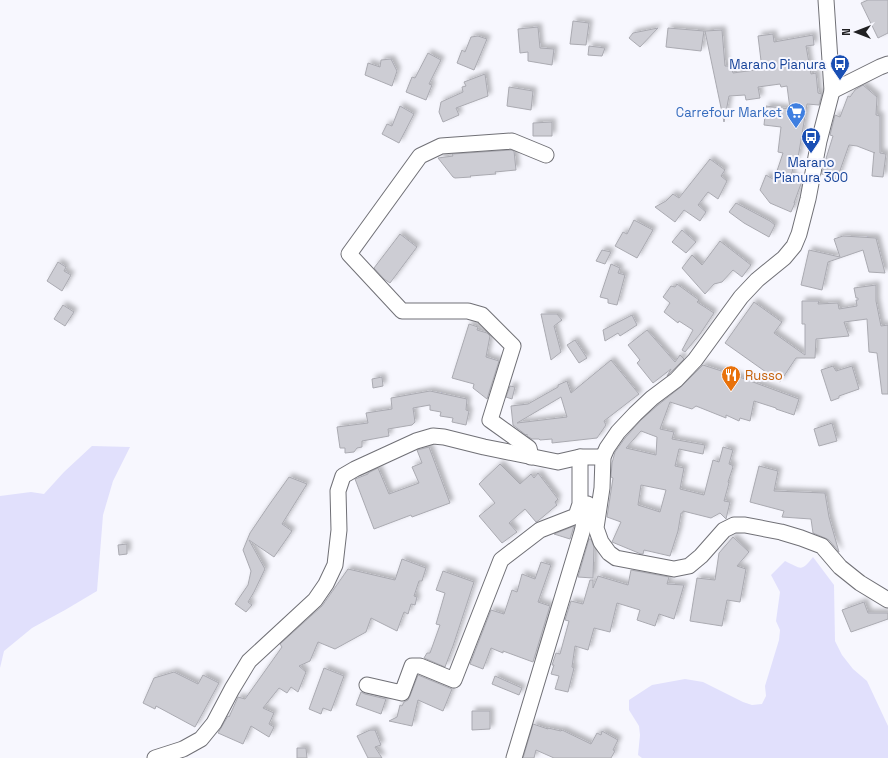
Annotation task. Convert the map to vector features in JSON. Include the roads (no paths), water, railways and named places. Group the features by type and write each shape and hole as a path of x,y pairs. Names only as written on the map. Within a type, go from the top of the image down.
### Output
{"street":[{"path":"826,0 832,91 819,141 808,199 799,234 794,246 784,258 757,280 741,298 695,360 676,380 652,398 618,432 607,448 603,462 602,488 596,528 601,542 609,553 616,558 674,569 689,566 701,556 724,530 734,525 745,525 781,532 822,546 840,567 860,583 888,600"},
{"path":"832,91 888,64"},
{"path":"531,457 529,448 490,420 513,346 482,315 468,311 402,311 349,254 420,156 441,146 512,141 546,155"},
{"path":"155,758 183,749 201,739 214,723 249,661 315,600 326,584 334,565 339,530 338,491 343,476 416,441 433,436 444,437 558,462 580,457 603,462"},
{"path":"367,685 402,693 412,666 420,666 454,680 501,560 540,530 576,516 580,504 580,457"},
{"path":"514,758 582,532 595,476 603,462"}],"place":[{"name":"Marano Pianura","path":"840,81"},
{"name":"Carrefour Market","path":"796,129"},
{"name":"Marano Pianura 300","path":"811,154"},
{"name":"Russo","path":"731,392"}]}
